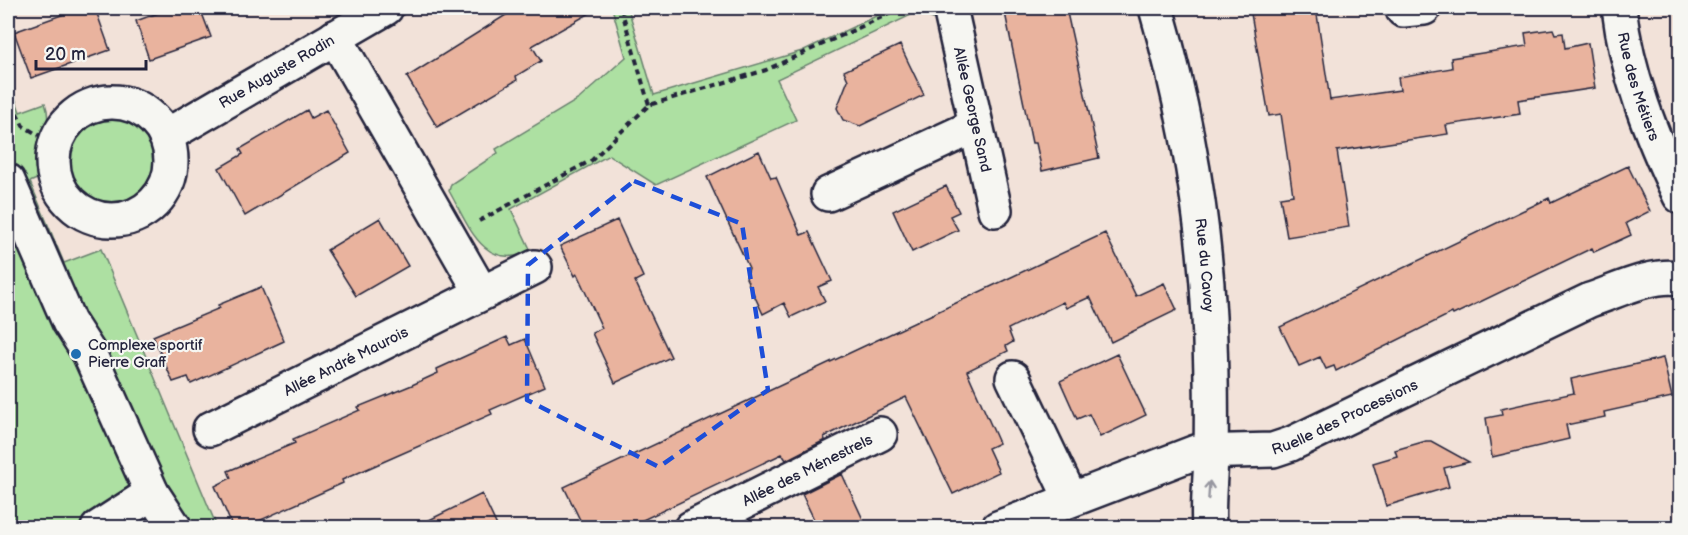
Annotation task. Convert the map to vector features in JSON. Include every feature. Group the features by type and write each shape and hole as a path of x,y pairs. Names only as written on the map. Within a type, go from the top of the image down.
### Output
{"street":[{"name":"Rue Auguste Rodin","path":"166,135 386,8"},
{"name":"Allée George Sand","path":"950,8 995,210"},
{"name":"Rue du Cavoy","path":"1156,8 1181,105 1200,216 1209,318 1211,452 1209,528"},
{"name":"Rue des Métiers","path":"1619,8 1629,65 1641,107 1680,196"},
{"path":"335,37 481,292"},
{"path":"118,102 138,107 154,119 166,135 171,154 171,173 164,191 152,205 136,216 118,221 99,219 81,213 67,201 56,184 52,164 54,144 64,126 78,111 97,103 118,102"},
{"path":"828,194 975,126"},
{"path":"8,181 69,322 89,353 152,493 175,528"},
{"path":"26,223 67,201"},
{"name":"Allée André Maurois","path":"210,429 535,267"},
{"name":"Ruelle des Processions","path":"998,528 1196,452 1274,450 1291,444 1581,304 1640,283 1673,277 1680,278"},
{"path":"1013,378 1071,500"},
{"name":"Allée des Ménestrels","path":"691,528 743,517 880,434"},
{"path":"98,528 152,493"}],"path":[{"path":"621,8 649,105"},
{"path":"450,236 592,160 649,105 766,70 902,8"},
{"path":"8,94 17,118 23,126 54,144"}],"highlighted area":[{"path":"634,181 742,224 768,390 659,467 527,400 528,265"}],"green space":[{"path":"612,8 628,8 654,95 802,51 893,8 930,8 933,19 917,12 777,79 796,120 656,185 609,155 511,209 531,251 514,256 501,256 479,242 449,191 451,184 498,153 496,149 579,99 626,57"},
{"name":"Complexe sportif Pierre Graff","path":"8,78 20,112 45,103 47,109 40,148 41,177 30,182 64,263 101,249 217,527 8,527"},
{"path":"112,117 129,121 143,130 152,144 156,161 152,178 143,192 129,201 112,205 95,201 81,192 72,178 68,161 72,144 81,130 95,121"}],"building":[{"path":"81,8 95,8 110,50 31,78 14,32"},
{"path":"172,8 200,8 211,37 149,59 136,21"},
{"path":"517,8 599,8 532,46 541,61 516,76 517,80 437,127 407,77"},
{"path":"1004,8 1066,8 1099,158 1042,171 1036,143 1032,143"},
{"path":"1250,8 1316,8 1330,100 1400,90 1398,77 1452,68 1451,58 1527,46 1525,33 1553,29 1555,34 1563,33 1565,48 1588,43 1595,88 1518,100 1520,114 1446,125 1448,134 1337,151 1349,227 1287,237 1280,197 1293,195 1281,114 1269,116"},
{"path":"900,45 924,95 860,126 843,120 837,108 848,80 844,71"},
{"path":"307,110 311,118 326,110 350,153 245,216 219,168 243,154 240,149"},
{"path":"759,151 771,178 776,177 801,235 809,232 832,281 818,287 825,301 791,317 784,303 763,314 746,278 749,268 707,177"},
{"path":"1628,166 1650,211 1626,223 1631,235 1594,252 1592,248 1453,315 1452,313 1336,371 1334,366 1326,369 1320,357 1299,366 1280,327 1549,198 1551,203"},
{"path":"946,186 959,212 950,216 958,230 912,252 893,211"},
{"path":"380,218 408,266 356,296 327,250"},
{"path":"617,220 643,277 635,281 671,357 615,383 592,333 602,328 577,274 575,276 560,246"},
{"path":"1105,233 1136,296 1164,283 1177,310 1111,342 1090,297 1066,308 1063,302 1008,329 1013,342 1006,346 1008,351 967,371 999,443 988,448 999,472 953,494 906,397 824,437 825,440 786,460 782,454 626,528 584,528 564,487"},
{"path":"261,287 284,341 191,384 188,377 173,382 153,336 220,308 218,305"},
{"path":"507,337 511,345 525,339 545,386 490,410 492,414 342,480 343,483 243,528 233,528 215,486 231,478 228,471 295,443 293,439 360,410 358,407 438,373 437,369"},
{"path":"1117,354 1146,415 1100,437 1089,414 1077,419 1060,381"},
{"path":"1663,358 1672,397 1604,412 1605,417 1566,425 1569,439 1492,457 1486,418 1502,415 1501,409 1574,393 1571,379"},
{"path":"1431,441 1469,462 1444,468 1449,487 1386,506 1373,463 1397,456 1395,450"},
{"path":"842,474 867,528 818,528 802,494"},
{"path":"482,494 498,528 413,528"}],"place":[{"name":"Complexe sportif Pierre Graff","path":"76,354"}]}
